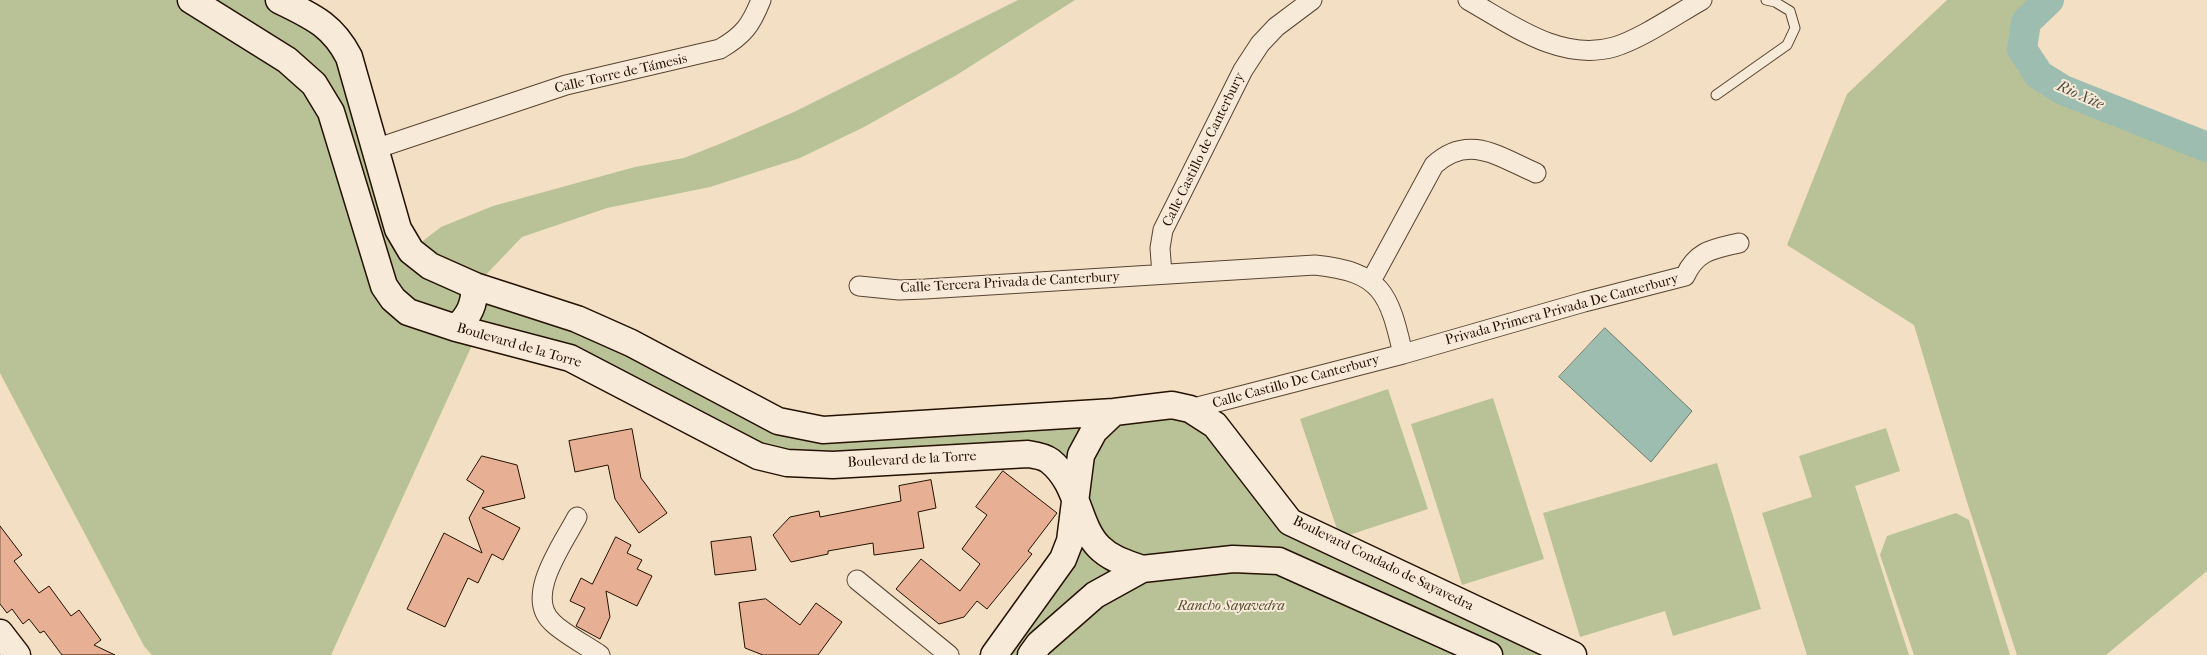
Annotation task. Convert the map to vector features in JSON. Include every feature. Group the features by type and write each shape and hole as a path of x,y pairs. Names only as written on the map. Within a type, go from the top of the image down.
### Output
{"street":[{"name":"Boulevard de la Torre","path":"191,0 287,60 314,84 331,112 384,286 393,299 408,312 456,328 570,358 758,456 787,463 833,465 1028,454 1049,460 1064,477 1076,498 1086,526 1097,546 1113,558 1142,570"},
{"path":"279,0 319,21 339,38 349,57 398,229 411,251 430,266 475,286 577,319 631,343 778,421 832,430 1114,412"},
{"name":"Calle Torre de Támesis","path":"375,149 566,85 720,49 739,38 748,27 761,0"},
{"name":"Calle Castillo de Canterbury","path":"1162,274 1160,248 1164,230 1243,70 1260,44 1276,27 1312,0"},
{"path":"1468,0 1535,38 1565,48 1589,51 1615,47 1702,0"},
{"path":"1371,280 1434,164 1447,154 1464,149 1481,150 1536,173"},
{"name":"Privada Primera Privada De Canterbury","path":"1403,354 1584,302 1685,276 1691,264 1700,255 1740,243"},
{"path":"1162,274 1315,265 1345,268 1371,280 1385,298 1395,318 1403,354"},
{"name":"Calle Tercera Privada de Canterbury","path":"859,286 899,290 926,289 1162,274"},
{"path":"456,328 472,309 475,286"},
{"name":"Calle Castillo De Canterbury","path":"1190,409 1403,354"},
{"name":"Boulevard Condado de Sayavedra","path":"1114,412 1172,405 1190,409 1215,425 1290,522 1573,655"},
{"path":"994,655 1063,559 1070,541 1082,454 1094,431 1114,412"},
{"path":"577,517 542,584 541,604 551,622 600,655"},
{"path":"1279,561 1289,550 1293,536 1290,522"},
{"path":"1030,655 1039,644 1095,595 1142,570 1233,559 1279,561 1489,655"},
{"path":"857,580 949,655"},
{"path":"0,633 17,655"}],"lane":[{"path":"1716,94 1787,45 1795,28 1790,11 1775,2 1766,0"}],"green space":[{"name":"Rancho Sayavedra","path":"0,0 279,0 339,38 411,250 441,227 493,206 635,167 684,158 727,141 794,112 1018,0 1075,0 955,76 864,127 800,158 710,187 607,208 522,237 476,285 778,421 1189,411 1290,522 1573,655 994,655 1070,541 1114,557 1050,458 787,463 570,358 478,332 331,655 152,655 144,646 0,373"},
{"path":"1947,0 2049,0 2026,22 2022,49 2039,75 2063,90 2207,147 2207,571 2106,655 2017,655 1967,502 1914,325 1787,245 1847,94"},
{"path":"1388,389 1428,509 1340,538 1300,419"},
{"path":"1493,398 1544,559 1462,585 1411,424"},
{"path":"1886,428 1900,471 1855,486 1909,655 1807,655 1762,513 1812,497 1799,456"},
{"path":"1717,463 1761,609 1673,636 1665,611 1580,637 1543,513"},
{"path":"1956,513 1969,520 2010,655 1914,655 1880,555 1887,536"}],"shaded area":[{"path":"1605,328 1692,411 1651,462 1559,377"}],"building":[{"path":"632,429 641,478 667,513 639,533 615,499 608,465 575,472 569,441"},
{"path":"482,456 517,465 525,498 482,508 520,528 503,560 492,554 478,583 468,578 445,627 407,609 444,533 482,553 469,518 484,491 467,480"},
{"path":"1003,471 1057,513 1028,551 1032,554 987,609 977,601 964,617 939,624 896,589 921,559 960,591 980,564 962,549 987,515 976,507"},
{"path":"931,480 936,508 918,512 924,548 874,555 873,543 828,551 828,554 791,562 773,535 790,517 819,511 820,517 901,501 899,486"},
{"path":"0,526 22,555 14,561 39,593 49,586 71,616 79,610 101,640 94,645 115,655 62,655 44,631 40,633 29,619 23,624 12,609 7,613 0,604"},
{"path":"616,537 631,545 627,553 642,560 637,569 652,576 637,606 606,591 610,617 600,639 576,626 585,608 570,601 581,578 592,584"},
{"path":"751,537 756,570 715,575 711,542"},
{"path":"766,599 800,625 816,603 842,622 818,655 763,655 745,648 739,603"}],"waterway":[{"name":"Rio Xite","path":"2049,0 2026,22 2022,49 2039,75 2063,90 2207,147"}]}
